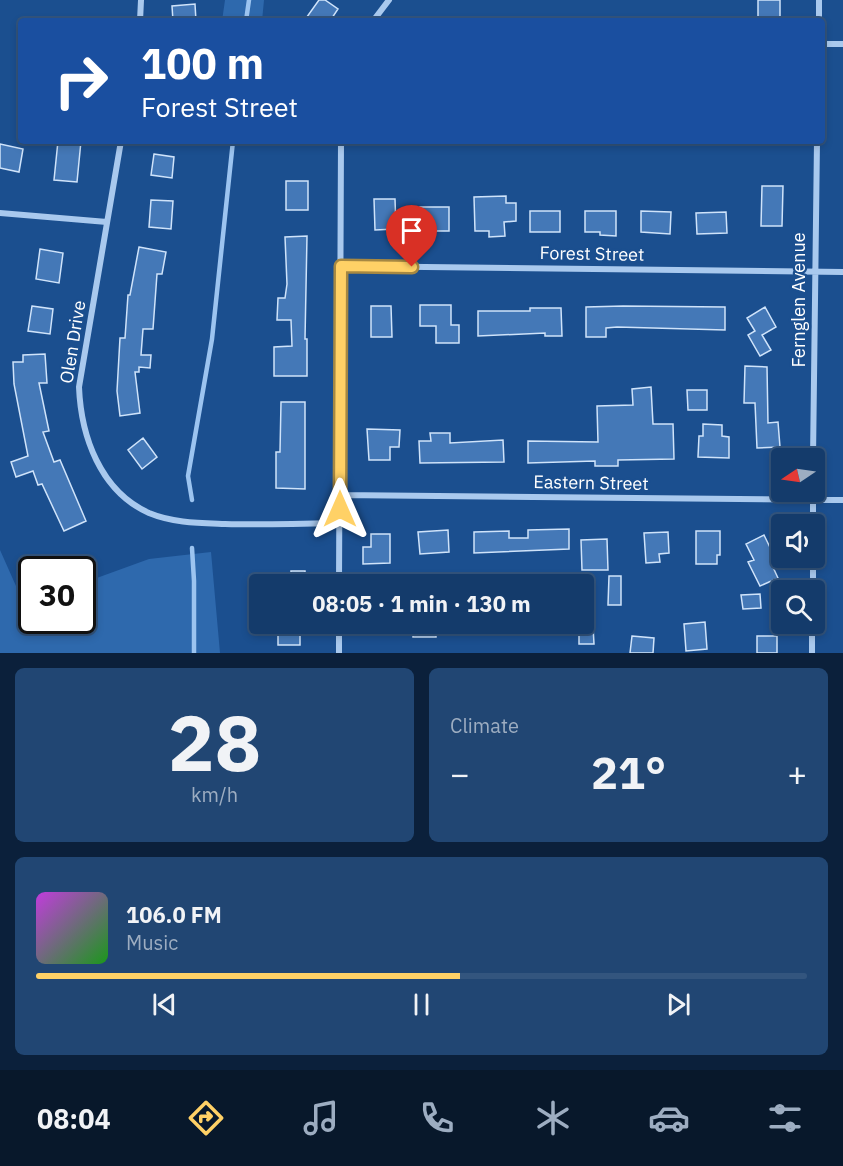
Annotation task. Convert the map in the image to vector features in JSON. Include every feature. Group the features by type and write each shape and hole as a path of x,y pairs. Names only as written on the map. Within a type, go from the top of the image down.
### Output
{"street":[{"path":"140,18 141,0"},
{"path":"375,18 388,0"},
{"path":"819,0 819,18"},
{"path":"825,44 843,44"},
{"name":"Olen Drive","path":"120,144 79,387 84,431 98,464 121,493 147,512 175,520 241,525 340,523"},
{"path":"339,574 341,144"},
{"name":"Fernglen Avenue","path":"813,448 816,144"},
{"path":"0,213 107,222"},
{"name":"Forest Street","path":"341,266 843,272"},
{"name":"Eastern Street","path":"340,495 771,500"},
{"name":"Eastern Street","path":"825,501 843,500"},
{"path":"339,634 339,653"},
{"path":"812,634 812,653"}],"shaded area":[{"path":"225,0 264,0 262,18 222,18"},
{"path":"0,550 18,590 18,634 96,634 96,578 149,559 211,552 220,653 0,653"}],"building":[{"path":"319,0 325,0 338,9 332,18 306,18"},
{"path":"758,0 780,0 780,18 758,18"},
{"path":"195,4 196,18 173,18 172,6"},
{"path":"0,144 23,149 19,172 0,168"},
{"path":"58,144 81,144 77,182 54,180"},
{"path":"154,154 174,157 172,178 151,175"},
{"path":"286,181 308,181 308,210 286,210"},
{"path":"762,186 783,186 782,226 761,226"},
{"path":"506,196 506,203 516,203 516,221 504,222 505,236 489,237 489,231 475,231 474,197"},
{"path":"374,199 395,199 396,229 375,230"},
{"path":"151,200 173,201 171,229 149,227"},
{"path":"420,207 449,207 449,231 420,231"},
{"path":"530,211 560,211 560,232 530,232"},
{"path":"585,211 616,211 616,236 600,235 600,232 585,232"},
{"path":"641,211 671,212 670,234 641,232"},
{"path":"726,212 727,233 697,234 696,213"},
{"path":"307,236 305,339 307,339 307,376 274,376 274,347 292,346 291,320 277,320 278,298 285,298 287,284 285,237"},
{"path":"139,247 166,252 162,274 157,274 153,329 143,329 141,355 151,355 150,368 139,367 139,372 135,372 140,413 120,416 117,391 120,338 125,338 128,295 130,295"},
{"path":"40,249 63,253 59,283 36,279"},
{"path":"420,305 451,305 451,325 459,325 459,343 436,343 436,326 420,326"},
{"path":"32,306 53,309 50,334 28,331"},
{"path":"371,306 391,306 392,337 371,337"},
{"path":"586,307 725,307 725,330 617,327 606,328 606,337 586,337"},
{"path":"765,307 776,327 762,335 771,350 760,356 748,335 755,331 747,318"},
{"path":"530,308 561,308 562,336 545,336 545,333 478,336 478,311 530,311"},
{"path":"45,354 47,383 39,383 49,431 43,432 54,462 60,460 86,521 64,531 42,484 38,485 33,471 16,477 11,462 28,456 14,384 13,362 23,362 23,355"},
{"path":"745,366 767,367 768,423 778,422 780,447 757,448 755,403 744,403"},
{"path":"651,387 653,424 673,424 674,459 618,460 618,466 595,466 595,461 528,463 528,441 598,442 597,406 633,405 632,389"},
{"path":"687,390 707,390 707,410 688,410"},
{"path":"281,402 305,402 305,489 276,488 276,452 280,452"},
{"path":"703,424 722,425 722,436 729,437 729,458 698,457 699,436 703,436"},
{"path":"367,429 400,430 399,447 390,447 390,460 369,460"},
{"path":"430,433 450,433 450,443 503,440 504,462 420,463 419,441 431,441"},
{"path":"143,438 157,457 142,469 128,450"},
{"path":"569,529 569,549 474,553 474,532 509,531 509,538 528,538 528,530"},
{"path":"448,530 449,552 420,554 418,532"},
{"path":"696,531 720,531 720,555 717,555 717,564 696,564"},
{"path":"668,532 669,553 659,554 660,562 646,563 644,533"},
{"path":"371,534 390,534 390,563 363,564 363,547 371,547"},
{"path":"764,535 771,550 771,568 773,568 778,578 760,586 748,562 754,560 746,544"},
{"path":"607,539 608,570 582,570 581,540"},
{"path":"291,571 305,571 305,574 291,574"},
{"path":"609,576 621,576 621,605 608,605"},
{"path":"760,594 761,608 743,609 741,595"},
{"path":"705,622 707,649 686,651 684,624"},
{"path":"278,634 300,634 300,645 278,645"},
{"path":"413,634 436,634 436,637 413,637"},
{"path":"579,634 593,634 594,644 579,644"},
{"path":"632,636 654,638 653,653 630,653"},
{"path":"757,636 777,636 777,653 757,653"}],"waterway":[{"path":"246,18 249,0"},
{"path":"192,500 188,476 212,339 233,144"},
{"path":"192,548 194,653"}],"route":[{"path":"340,509 341,266 412,267"}]}
